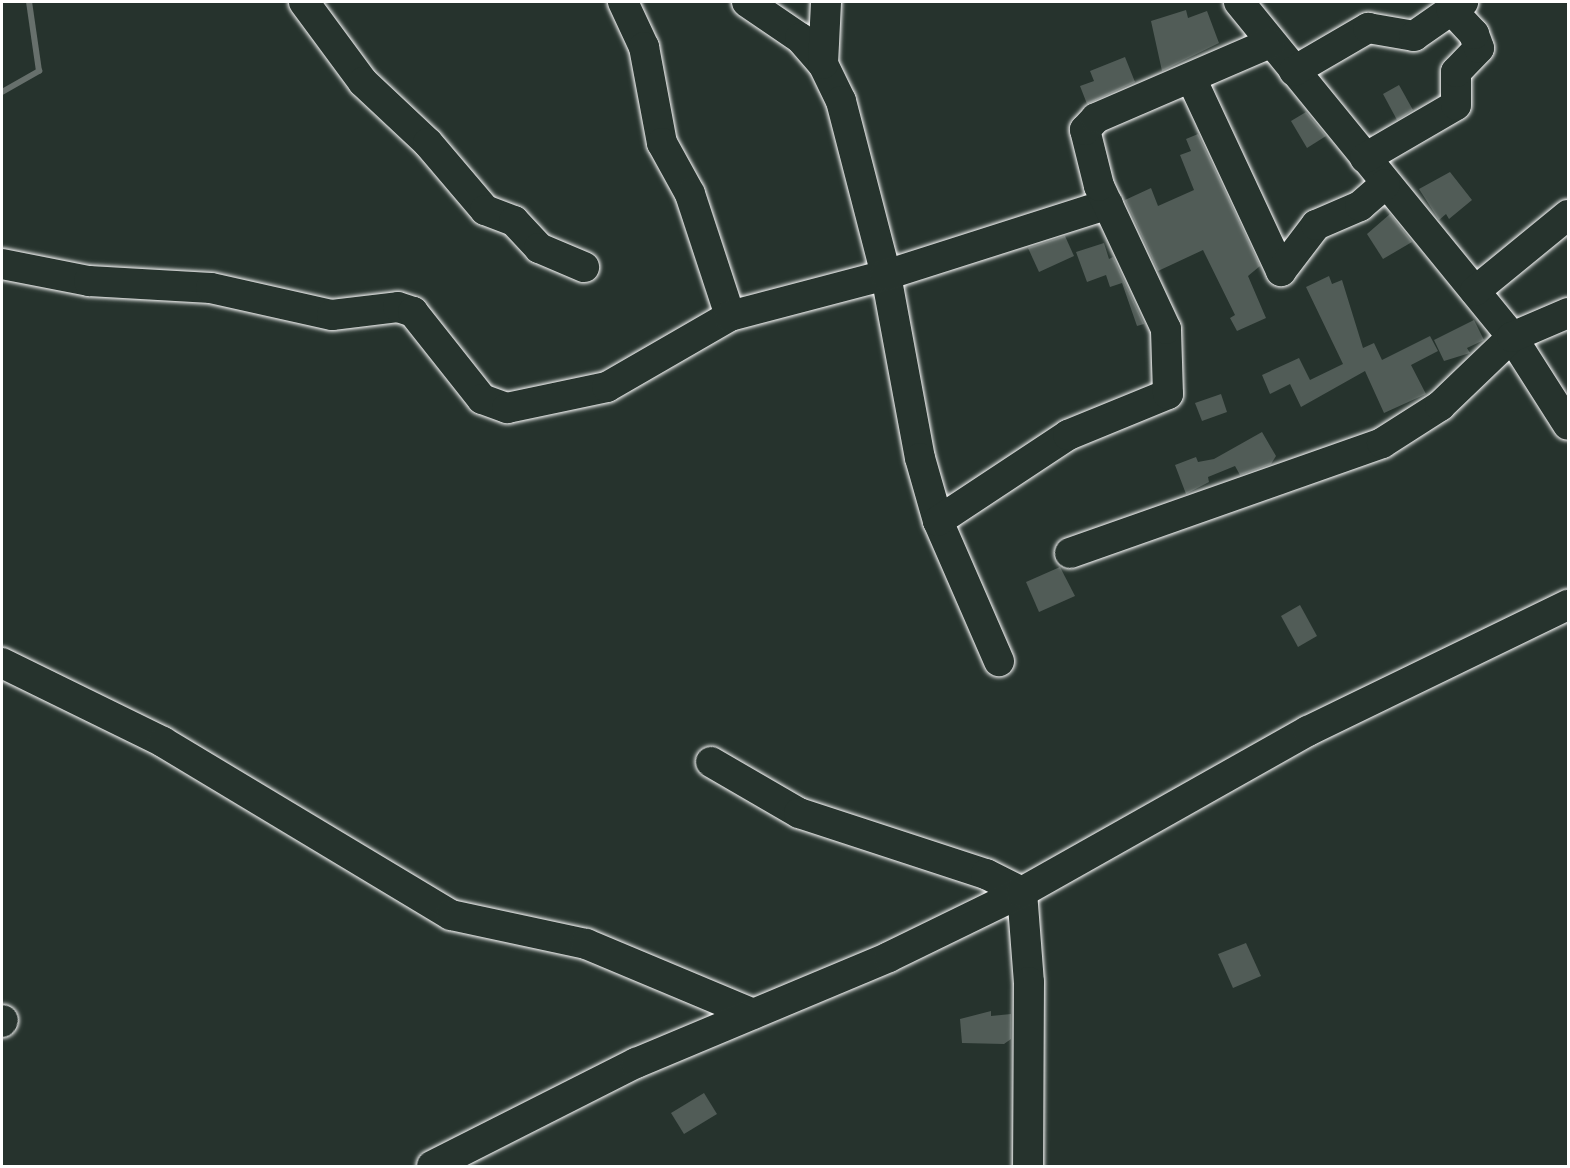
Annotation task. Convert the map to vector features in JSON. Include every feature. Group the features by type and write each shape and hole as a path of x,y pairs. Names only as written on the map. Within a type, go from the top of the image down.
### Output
{"street":[{"path":"304,2 363,82 428,143 485,210 514,221 539,248 584,267"},
{"path":"623,2 644,47 662,143 690,194 730,316"},
{"path":"747,2 800,38 823,64 841,101 886,274 912,428 938,521 999,661"},
{"path":"823,64 826,2"},
{"path":"1239,2 1270,44 1512,338 1569,425"},
{"path":"1294,71 1368,28 1414,36 1457,6 1474,34 1479,48 1456,72 1456,105 1365,159"},
{"path":"938,521 1068,435 1167,394 1166,328 1108,204 1085,142 1088,124 1270,44"},
{"path":"1192,80 1281,271 1316,225 1360,206 1385,184"},
{"path":"2,264 89,281 211,288 312,313 398,308 413,312 482,399 507,408 607,387 730,316 886,274 1108,204"},
{"path":"1475,291 1569,215"},
{"path":"1070,553 1382,443 1440,406 1512,338 1569,313"},
{"path":"432,1167 636,1063 753,1014 1022,892 1308,731 1569,605"},
{"path":"2,663 171,746 451,915 586,944 753,1014"},
{"path":"711,762 800,813 986,874 1022,892"},
{"path":"1022,892 1029,982 1028,1167"}],"building":[{"path":"1186,10 1188,18 1207,11 1219,43 1162,71 1151,21"},
{"path":"1125,57 1135,82 1087,104 1080,86 1094,81 1090,71"},
{"path":"1399,85 1413,110 1397,120 1383,94"},
{"path":"1306,112 1326,136 1307,148 1291,121"},
{"path":"1198,134 1260,266 1248,276 1266,318 1237,331 1230,318 1235,315 1203,250 1158,271 1125,200 1151,188 1158,206 1194,190 1180,155 1191,151 1186,139"},
{"path":"1450,172 1472,200 1449,219 1446,214 1439,220 1419,189"},
{"path":"1390,214 1412,242 1383,259 1367,234"},
{"path":"1065,236 1074,256 1039,272 1028,248"},
{"path":"1104,243 1109,259 1113,257 1144,324 1137,326 1122,283 1110,287 1106,275 1087,282 1076,252"},
{"path":"1329,276 1332,284 1342,280 1363,348 1374,343 1382,360 1430,336 1438,351 1411,365 1426,394 1384,413 1365,371 1301,407 1290,384 1270,394 1262,375 1299,358 1310,380 1343,364 1306,287"},
{"path":"1474,320 1484,340 1467,348 1470,353 1444,361 1434,340"},
{"path":"1221,394 1227,412 1202,421 1195,403"},
{"path":"1262,432 1276,456 1271,464 1240,475 1235,466 1208,477 1209,482 1186,494 1175,465 1196,457 1198,462 1214,459"},
{"path":"1060,567 1075,596 1039,612 1026,582"},
{"path":"1300,605 1317,636 1298,647 1281,616"},
{"path":"1246,943 1261,976 1233,988 1218,954"},
{"path":"991,1011 991,1016 1011,1014 1011,1039 1004,1044 962,1043 960,1019"},
{"path":"704,1093 717,1114 684,1134 671,1113"}],"waterway":[{"path":"2,92 39,71 29,2"}]}
